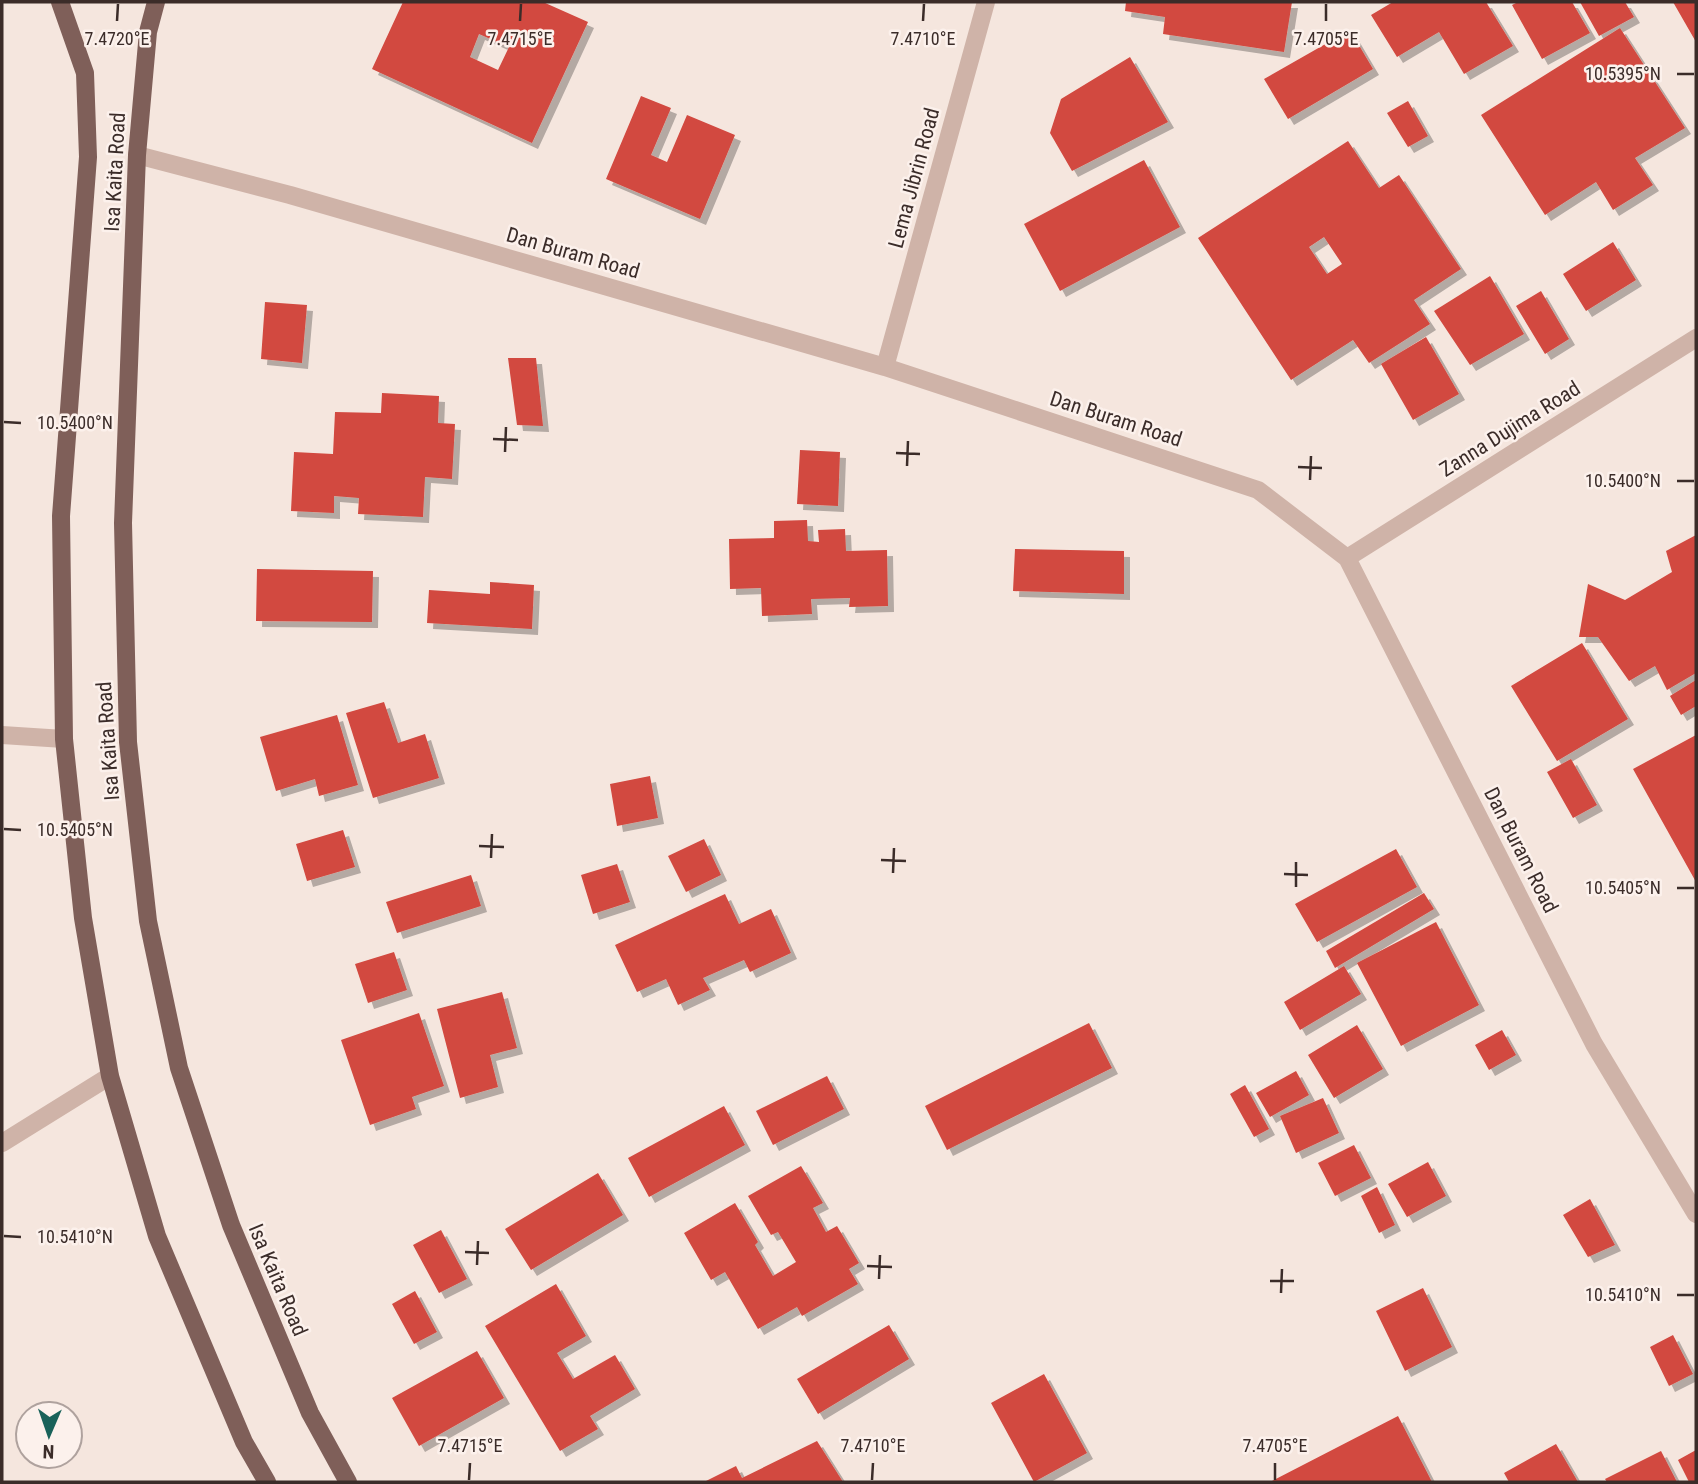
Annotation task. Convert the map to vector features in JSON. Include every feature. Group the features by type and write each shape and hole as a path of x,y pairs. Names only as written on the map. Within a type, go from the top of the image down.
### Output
{"main road":[{"name":"Isa Kaita Road","path":"60,2 85,73 89,157 61,516 64,739 83,918 110,1076 157,1236 244,1442 267,1482"},
{"name":"Isa Kaita Road","path":"156,2 148,32 137,155 123,523 128,742 148,920 179,1068 231,1226 310,1413 348,1482"}],"street":[{"name":"Lema Jibrin Road","path":"885,367 986,2"},
{"name":"Dan Buram Road","path":"137,155 303,199 885,367 1258,490 1347,558 1594,1044 1696,1214"},
{"name":"Zanna Dujima Road","path":"1347,558 1696,338"},
{"path":"2,736 64,739"},
{"path":"2,1143 110,1076"}],"building":[{"path":"403,2 543,2 588,22 532,143 372,69","holes":["479,34 509,47 498,70 470,57"]},
{"path":"1126,2 1292,2 1284,52 1163,34 1165,17 1125,11"},
{"path":"1393,2 1486,2 1513,46 1464,74 1439,32 1397,57 1371,15"},
{"path":"1518,2 1572,2 1590,33 1542,59 1512,5"},
{"path":"1580,2 1625,2 1634,17 1599,36"},
{"path":"1673,2 1696,2 1696,42"},
{"path":"1620,28 1685,128 1635,158 1653,185 1613,210 1596,182 1545,215 1481,115"},
{"path":"1350,30 1373,69 1288,119 1264,79"},
{"path":"1130,57 1168,122 1072,171 1050,133 1061,99"},
{"path":"641,96 671,108 651,155 667,162 687,115 735,135 700,219 606,179"},
{"path":"1408,101 1428,136 1408,147 1387,113"},
{"path":"1348,141 1379,188 1399,175 1461,269 1414,300 1430,324 1369,363 1353,340 1291,380 1198,238","holes":["1324,237 1342,264 1327,274 1309,247"]},
{"path":"1144,160 1180,227 1060,291 1024,224"},
{"path":"1613,242 1636,280 1586,311 1563,274"},
{"path":"1490,276 1524,334 1470,365 1434,311"},
{"path":"1541,291 1569,339 1545,354 1516,306"},
{"path":"265,302 307,305 302,363 261,359"},
{"path":"1426,337 1459,394 1413,420 1381,364"},
{"path":"508,358 536,358 543,426 517,425"},
{"path":"382,393 439,396 438,423 455,424 452,479 425,477 423,517 358,514 359,498 334,496 334,513 291,511 294,452 333,454 335,412 381,413"},
{"path":"800,450 840,452 838,506 797,504"},
{"path":"807,520 808,541 819,542 818,530 845,529 846,551 887,550 888,606 849,607 850,598 811,599 812,614 762,616 761,588 730,589 729,539 774,538 774,521"},
{"path":"1696,535 1696,673 1667,690 1655,666 1629,681 1598,637 1579,637 1588,584 1625,600 1672,572 1666,551"},
{"path":"1015,549 1124,551 1124,594 1013,591"},
{"path":"257,569 373,571 372,622 256,621"},
{"path":"490,582 534,585 532,629 427,623 429,590 490,594"},
{"path":"1582,643 1628,719 1557,761 1511,686"},
{"path":"1696,680 1696,706 1681,715 1670,696"},
{"path":"384,702 398,743 425,734 439,778 373,798 346,713"},
{"path":"337,715 358,785 319,796 315,779 276,791 260,737"},
{"path":"1696,735 1696,882 1633,769"},
{"path":"1571,759 1597,805 1573,818 1547,772"},
{"path":"650,776 658,818 617,826 610,784"},
{"path":"343,830 355,867 307,881 296,844"},
{"path":"704,839 721,875 686,892 668,856"},
{"path":"1396,849 1417,887 1317,942 1295,904"},
{"path":"617,864 630,902 593,914 581,875"},
{"path":"471,875 481,906 397,933 386,902"},
{"path":"1424,893 1434,909 1335,968 1326,951"},
{"path":"725,894 739,924 771,909 791,953 750,972 744,960 703,978 710,990 678,1005 666,979 637,992 615,945"},
{"path":"1436,922 1479,1005 1401,1046 1357,963"},
{"path":"394,952 407,990 368,1003 355,964"},
{"path":"1344,966 1361,994 1300,1030 1284,1002"},
{"path":"502,992 517,1048 490,1055 498,1087 460,1098 437,1009"},
{"path":"419,1013 444,1086 412,1097 416,1109 370,1125 341,1040"},
{"path":"1089,1023 1112,1068 947,1150 925,1106"},
{"path":"1357,1025 1383,1069 1334,1098 1308,1055"},
{"path":"1502,1030 1516,1055 1489,1070 1475,1045"},
{"path":"1296,1071 1309,1095 1270,1117 1256,1093"},
{"path":"827,1076 844,1109 773,1145 756,1111"},
{"path":"1245,1085 1269,1129 1254,1137 1230,1094"},
{"path":"1323,1098 1339,1133 1296,1153 1280,1116"},
{"path":"724,1106 745,1145 649,1197 628,1158"},
{"path":"1354,1145 1371,1178 1335,1196 1318,1163"},
{"path":"1428,1162 1446,1196 1407,1217 1388,1184"},
{"path":"801,1166 823,1203 813,1208 826,1232 837,1226 859,1263 849,1269 858,1284 802,1316 797,1307 758,1329 725,1272 711,1280 684,1233 735,1203 758,1242 755,1245 773,1276 796,1262 778,1232 771,1235 748,1196"},
{"path":"598,1173 623,1215 531,1270 505,1229"},
{"path":"1377,1187 1395,1225 1379,1233 1361,1196"},
{"path":"1590,1199 1615,1245 1588,1257 1563,1215"},
{"path":"441,1230 467,1279 439,1293 413,1245"},
{"path":"556,1284 586,1336 557,1353 573,1379 615,1355 635,1389 590,1416 598,1429 560,1451 485,1326"},
{"path":"1423,1288 1452,1347 1405,1371 1376,1311"},
{"path":"415,1291 437,1332 414,1344 392,1304"},
{"path":"889,1325 909,1359 818,1414 797,1379"},
{"path":"1673,1335 1693,1374 1669,1386 1650,1347"},
{"path":"477,1351 504,1398 419,1446 392,1398"},
{"path":"1044,1374 1087,1453 1034,1482 991,1403"},
{"path":"1398,1416 1432,1482 1270,1482"},
{"path":"817,1441 843,1482 704,1482 736,1466 742,1478"},
{"path":"1556,1444 1578,1482 1509,1482 1504,1473"},
{"path":"1696,1450 1696,1482 1689,1482 1678,1460"},
{"path":"1661,1451 1677,1482 1607,1482 1605,1479"}]}
